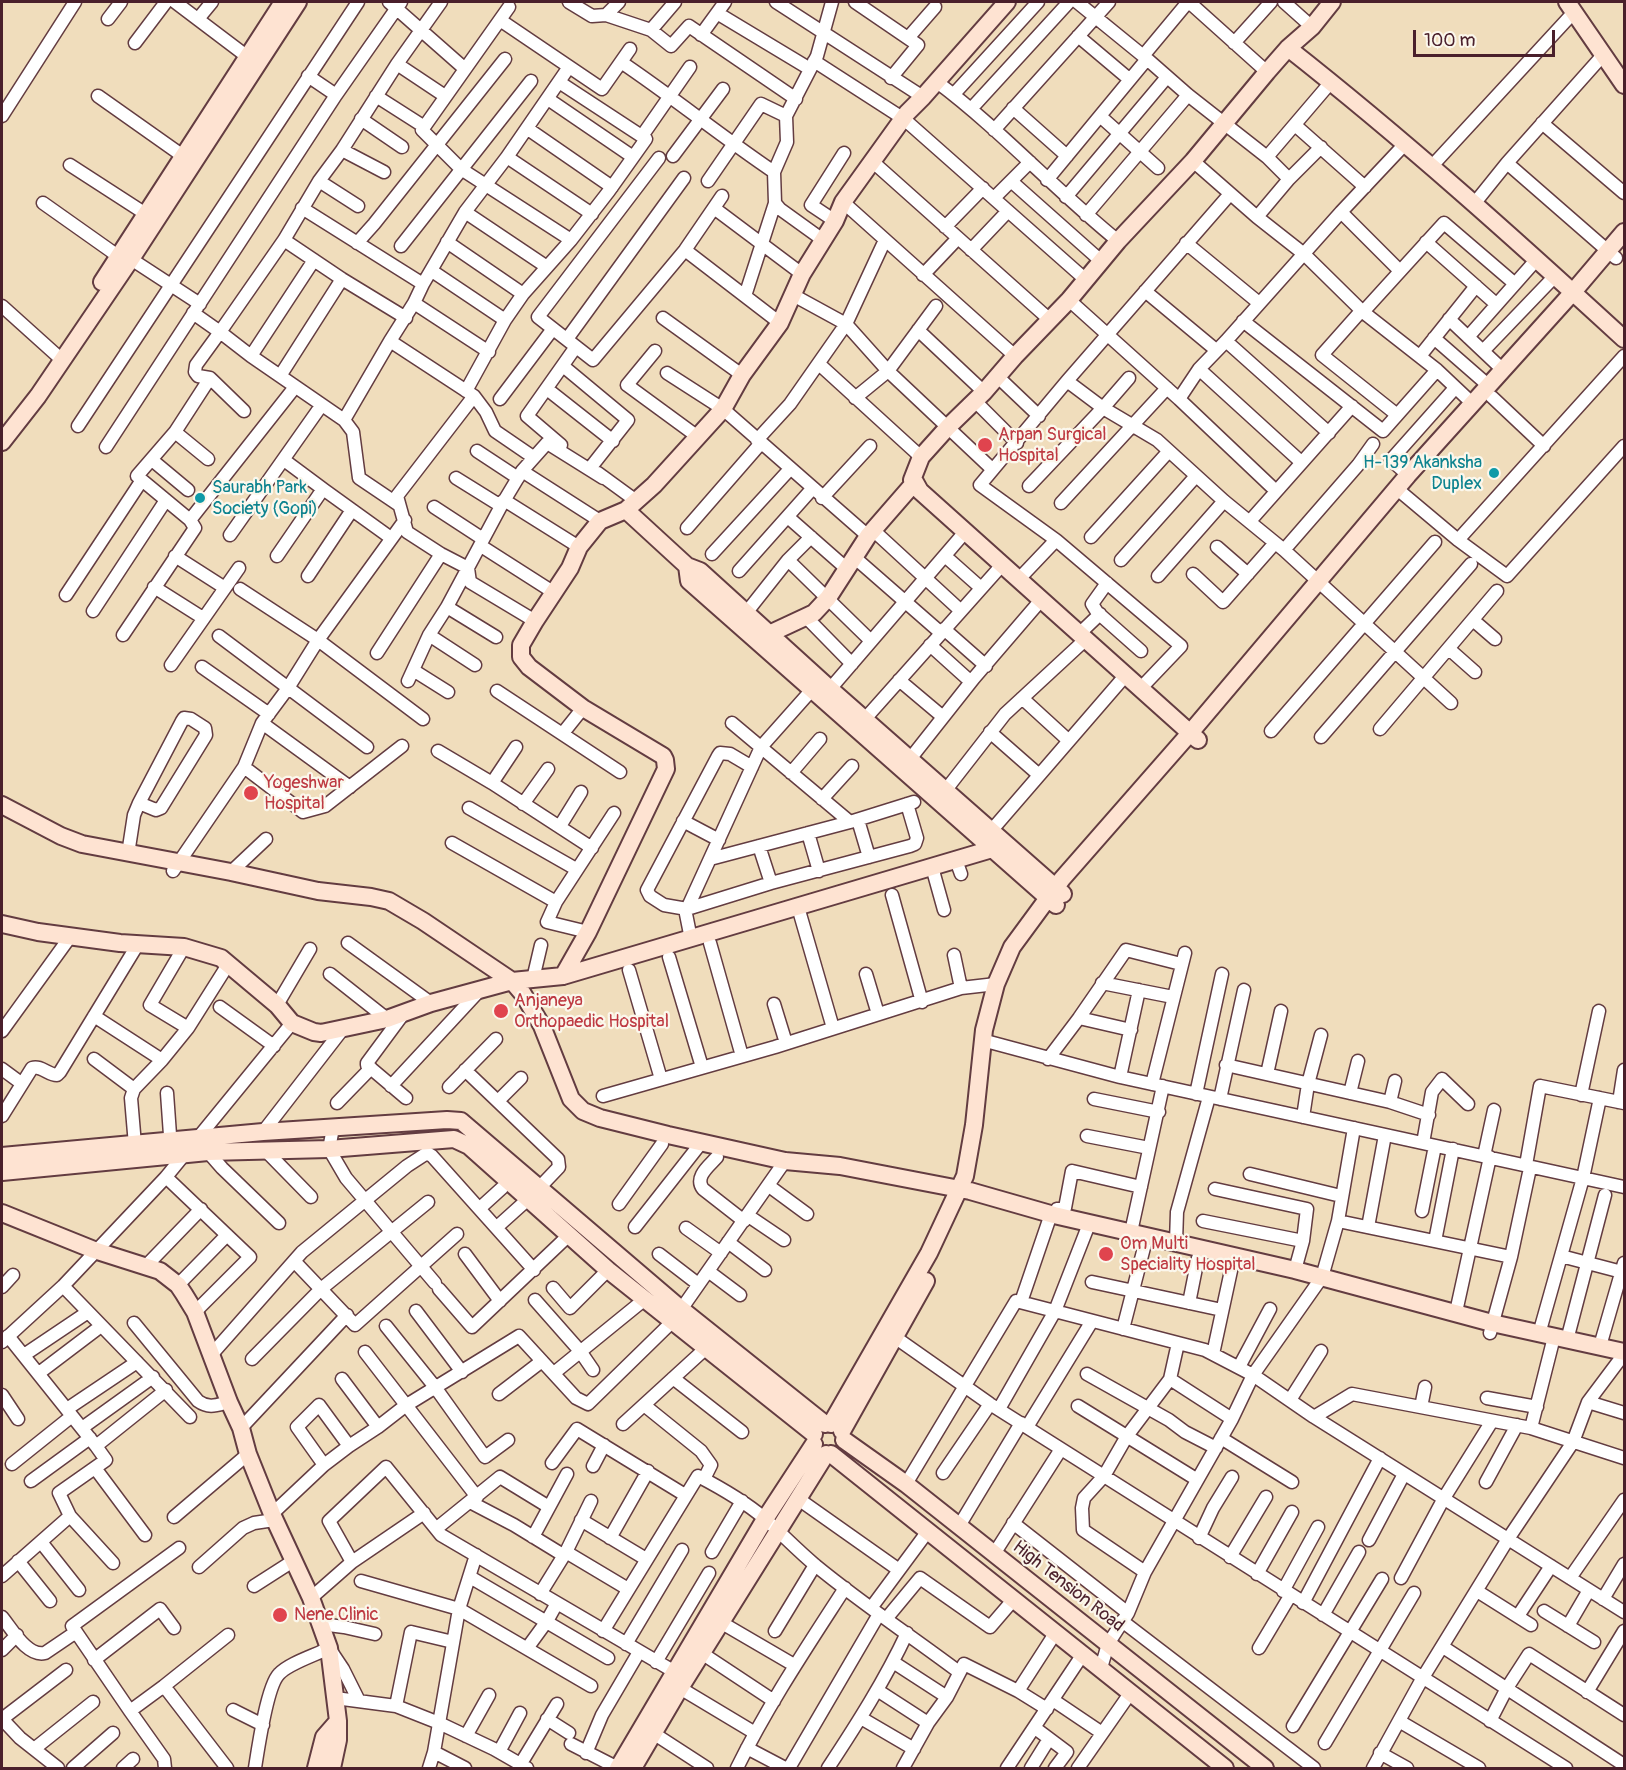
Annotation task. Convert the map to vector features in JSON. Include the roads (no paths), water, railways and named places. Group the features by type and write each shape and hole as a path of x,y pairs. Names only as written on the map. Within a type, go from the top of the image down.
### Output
{"street":[{"path":"2,116 75,2"},
{"path":"108,19 121,2"},
{"path":"135,43 166,2"},
{"path":"175,2 253,60"},
{"path":"198,19 212,2"},
{"path":"253,60 284,2"},
{"path":"2,424 59,357 126,260 188,159 253,60 297,2"},
{"path":"78,426 358,2"},
{"path":"244,411 210,378 198,376 194,368 285,240 319,181 342,150 421,28 441,2"},
{"path":"570,2 592,16 606,15 651,30 671,46 689,26 796,99"},
{"path":"606,15 619,2"},
{"path":"651,30 675,2"},
{"path":"701,35 725,2"},
{"path":"776,2 923,98"},
{"path":"745,296 775,203 774,172 788,142 786,116 812,65 832,2"},
{"path":"855,2 918,45 891,78"},
{"path":"563,976 588,932 666,765 663,756 583,708 524,662 520,652 521,645 577,556 579,547 600,521 631,505 654,485 723,409 742,375 780,322 802,274 835,221 843,202 907,113 923,98 1007,2"},
{"path":"954,94 1038,2"},
{"path":"971,109 1070,2"},
{"path":"1077,2 1267,158 1289,179"},
{"path":"994,130 1109,2"},
{"path":"1047,180 1100,116 1188,2 1267,72"},
{"path":"1234,43 1271,2"},
{"path":"1284,2 1312,27"},
{"path":"1194,737 920,491 912,480 921,457 1069,300 1118,241 1193,161 1288,48 1312,27 1332,2"},
{"path":"106,447 396,3 465,69"},
{"path":"908,38 934,3"},
{"path":"509,7 422,130 461,169 572,240"},
{"path":"1432,166 1571,7 1624,85"},
{"path":"717,13 904,119 1086,280"},
{"path":"500,20 602,89 630,49"},
{"path":"1078,36 1129,79"},
{"path":"1288,48 1432,166 1556,275 1624,339"},
{"path":"1474,204 1507,163 1605,54"},
{"path":"357,243 505,59"},
{"path":"621,62 670,95 700,120 774,172"},
{"path":"397,64 446,96"},
{"path":"344,420 406,318 465,212 528,129 569,67"},
{"path":"642,136 690,67"},
{"path":"308,76 336,95"},
{"path":"1066,197 1167,77"},
{"path":"401,246 531,81"},
{"path":"468,568 407,532 397,496 470,394 506,320 524,294 572,240 646,139 559,82"},
{"path":"937,82 954,94 1086,215 1118,241"},
{"path":"1267,158 1332,82"},
{"path":"673,156 723,89"},
{"path":"1086,215 1188,95"},
{"path":"98,96 188,159"},
{"path":"376,96 423,126"},
{"path":"548,99 633,157"},
{"path":"708,182 761,104 786,116"},
{"path":"1013,108 1067,156"},
{"path":"1100,116 1158,168"},
{"path":"361,119 402,147"},
{"path":"1542,123 1624,194"},
{"path":"1295,125 1365,187"},
{"path":"528,129 612,188"},
{"path":"1179,399 1199,369 1404,145"},
{"path":"1257,217 1289,179 1321,147"},
{"path":"342,150 384,172"},
{"path":"835,221 811,205 844,153"},
{"path":"507,158 592,214"},
{"path":"659,158 538,317 593,360 685,250 722,196"},
{"path":"1193,161 1304,255 1363,311 1437,370 1472,403"},
{"path":"873,162 1050,320"},
{"path":"994,198 1030,162"},
{"path":"1507,163 1616,253"},
{"path":"70,165 151,218"},
{"path":"603,478 549,440 527,416 563,366 571,343 684,178"},
{"path":"319,181 358,207"},
{"path":"1011,181 1101,261"},
{"path":"945,227 983,188"},
{"path":"1140,689 1181,646 1056,540 980,485 1230,194"},
{"path":"843,202 1015,357"},
{"path":"43,203 126,260 171,285 220,332 250,356 344,420 353,432 359,478 399,505"},
{"path":"775,203 822,240"},
{"path":"302,208 423,284"},
{"path":"714,208 802,274"},
{"path":"971,250 1008,211"},
{"path":"465,212 547,267"},
{"path":"1341,212 1400,271"},
{"path":"1396,414 1322,355 1444,223 1514,284"},
{"path":"633,1768 680,1680 771,1526 828,1438 938,1258 962,1195 996,984 1012,947 1194,737 1401,491 1616,253 1624,232"},
{"path":"923,274 958,238"},
{"path":"285,240 342,279 406,318"},
{"path":"687,528 790,404 819,364 846,324 885,240"},
{"path":"447,242 524,294"},
{"path":"1426,242 1496,304"},
{"path":"1186,243 1259,303"},
{"path":"685,250 780,322"},
{"path":"1468,336 1537,259"},
{"path":"250,356 314,260"},
{"path":"432,271 506,320"},
{"path":"1483,351 1556,275"},
{"path":"280,376 342,279"},
{"path":"1420,356 1476,286"},
{"path":"1145,291 1221,346 1329,432"},
{"path":"793,295 846,324 888,371 992,469"},
{"path":"1401,491 1408,475 1472,403 1491,391 1503,370 1577,296"},
{"path":"1069,300 1179,399 1276,491"},
{"path":"414,303 489,352"},
{"path":"2,306 59,357"},
{"path":"855,398 888,371 936,306"},
{"path":"663,318 742,375"},
{"path":"1449,319 1503,370"},
{"path":"1244,321 1383,430 1437,370"},
{"path":"500,399 552,330"},
{"path":"918,330 1017,443"},
{"path":"1434,338 1491,391 1544,446"},
{"path":"390,341 470,394 486,412 495,431 533,457"},
{"path":"655,351 627,385 698,438"},
{"path":"2,442 38,396 59,357"},
{"path":"1458,540 1624,357"},
{"path":"819,364 921,457"},
{"path":"563,366 628,420 591,467"},
{"path":"1199,369 1301,462"},
{"path":"667,373 723,409 822,498 871,533 926,578 961,611"},
{"path":"998,377 1040,416"},
{"path":"123,635 195,528 190,520 137,476 174,432 210,378"},
{"path":"1029,486 1129,378"},
{"path":"1067,381 1103,408 1157,440 1224,501 1280,546 1451,703"},
{"path":"190,520 295,387"},
{"path":"547,388 613,441"},
{"path":"1060,503 1167,388"},
{"path":"1408,475 1390,460 1455,388"},
{"path":"230,535 321,406"},
{"path":"1250,522 1352,406"},
{"path":"174,432 208,459"},
{"path":"448,692 411,675 429,635 502,503 533,457 549,440"},
{"path":"549,440 591,467 631,505 687,566 700,571 769,634 820,686 996,841"},
{"path":"1192,574 1223,602 1248,574 1280,546 1358,465 1373,444"},
{"path":"822,498 870,446"},
{"path":"1401,491 1458,540 1507,576 1624,446"},
{"path":"477,451 600,521"},
{"path":"1091,537 1169,451"},
{"path":"152,460 188,490"},
{"path":"284,460 391,538"},
{"path":"712,554 790,469"},
{"path":"1121,560 1196,476"},
{"path":"456,478 579,547"},
{"path":"66,595 142,480"},
{"path":"769,634 814,613 828,598 871,533 915,482"},
{"path":"277,556 323,489"},
{"path":"739,572 789,518 812,489"},
{"path":"93,610 166,500"},
{"path":"1158,576 1224,501"},
{"path":"434,507 553,592"},
{"path":"308,576 352,510"},
{"path":"789,518 811,537 905,602 986,666"},
{"path":"176,866 244,767 266,718 318,640 405,520"},
{"path":"691,939 687,909 761,747 820,686 852,664 965,532"},
{"path":"746,613 788,560 811,537"},
{"path":"1018,580 1056,540"},
{"path":"1271,730 1435,542"},
{"path":"1216,547 1248,574"},
{"path":"377,653 441,554"},
{"path":"175,556 225,588"},
{"path":"945,556 981,588"},
{"path":"788,560 871,641"},
{"path":"1322,737 1471,564"},
{"path":"864,720 1002,565"},
{"path":"687,566 689,581 864,720 945,791 1056,897"},
{"path":"171,665 239,568"},
{"path":"468,568 470,582 535,621"},
{"path":"1107,583 1092,604 1141,651"},
{"path":"154,587 203,618"},
{"path":"240,589 318,640 423,719"},
{"path":"1380,729 1497,591"},
{"path":"909,759 1041,600"},
{"path":"447,606 496,637"},
{"path":"945,791 1005,714 1082,637 1100,614"},
{"path":"806,617 852,664"},
{"path":"1473,620 1495,639"},
{"path":"429,635 475,665"},
{"path":"219,636 367,747"},
{"path":"930,645 971,682"},
{"path":"1449,649 1475,672"},
{"path":"202,667 350,787"},
{"path":"3,927 70,937 184,947 221,958 277,1005 292,1023 314,1032 342,1030 387,1019 431,1003 505,983 563,976 932,867 958,867 996,841 1039,775 1125,676"},
{"path":"899,680 943,717"},
{"path":"497,691 620,772"},
{"path":"1022,698 1069,741"},
{"path":"563,733 583,708"},
{"path":"128,854 134,815 139,803 184,718 191,719 205,728 206,735 161,808 156,810 139,803"},
{"path":"732,723 822,799 854,821 869,857"},
{"path":"990,732 1039,775"},
{"path":"791,773 820,739"},
{"path":"244,767 303,812 321,808 402,746"},
{"path":"492,783 516,747"},
{"path":"438,751 592,848"},
{"path":"710,859 854,821 911,803 917,838 915,844 771,883 687,909 664,905 647,893 720,753 730,754 752,767"},
{"path":"822,799 852,766"},
{"path":"523,804 548,769"},
{"path":"560,826 581,792"},
{"path":"2,805 61,836 82,844 336,899 371,897 389,901 426,917 505,983 532,1030 556,1093 568,1112 577,1120 596,1128 662,1144 698,1148 717,1157 782,1166 840,1166 962,1195 1087,1229 1176,1242 1295,1270 1318,1281 1491,1328 1600,1346 1623,1357"},
{"path":"469,808 576,869"},
{"path":"588,932 547,922 576,869 614,813"},
{"path":"2,817 57,846 79,854 231,872 385,911 523,994 542,1026 566,1088 580,1108 600,1118 698,1148 782,1166"},
{"path":"683,821 719,840"},
{"path":"808,833 819,871"},
{"path":"231,872 266,839"},
{"path":"452,843 556,902"},
{"path":"759,846 771,883"},
{"path":"932,867 944,910"},
{"path":"892,895 922,1002"},
{"path":"988,1042 997,1022 1008,982 1021,952 1056,897"},
{"path":"798,907 833,1028"},
{"path":"2,1031 70,937"},
{"path":"348,943 431,1003"},
{"path":"710,943 742,1056"},
{"path":"2,1116 29,1071 35,1067 57,1075 138,944"},
{"path":"533,979 541,945"},
{"path":"184,947 150,1005 188,1028"},
{"path":"277,1005 310,950"},
{"path":"1048,1059 1126,950 1183,958 1173,997 1157,1085 1159,1112 1141,1187 1141,1238 1133,1290 1123,1329"},
{"path":"954,955 961,988"},
{"path":"669,957 702,1067"},
{"path":"135,1145 131,1098 134,1089 188,1028 229,963"},
{"path":"629,970 661,1079"},
{"path":"330,974 387,1019"},
{"path":"866,974 878,1014"},
{"path":"1176,1242 1177,1212 1208,1096 1222,974"},
{"path":"1102,982 1173,997"},
{"path":"603,1096 922,1002 961,988 996,984"},
{"path":"391,1086 480,990"},
{"path":"1120,1077 1139,990"},
{"path":"1208,1096 1226,1065 1244,990"},
{"path":"774,1004 786,1043"},
{"path":"220,1007 274,1046"},
{"path":"1267,1074 1281,1011"},
{"path":"1581,1095 1599,1011"},
{"path":"404,1013 368,1059 367,1065 406,1098"},
{"path":"94,1016 162,1060"},
{"path":"1079,1018 1131,1030"},
{"path":"2,1172 175,1151 197,1138 292,1023"},
{"path":"263,1132 342,1030"},
{"path":"1303,1117 1308,1084 1321,1035"},
{"path":"449,1087 496,1039"},
{"path":"988,1042 1120,1077 1624,1187"},
{"path":"94,1059 134,1089"},
{"path":"1350,1093 1358,1061"},
{"path":"1226,1065 1390,1102 1429,1115"},
{"path":"337,1103 371,1068"},
{"path":"2,1069 21,1083"},
{"path":"465,1070 558,1159 559,1167 496,1227"},
{"path":"1491,1328 1511,1257 1540,1086 1622,1102 1624,1070"},
{"path":"498,1101 521,1078"},
{"path":"1422,1211 1432,1092 1442,1079 1468,1104"},
{"path":"1390,1102 1395,1081"},
{"path":"113,1563 70,1516 59,1493 106,1460 24,1355 4,1339 63,1286 165,1177 175,1151 167,1093"},
{"path":"1531,1428 1553,1339 1561,1256 1583,1178 1600,1098"},
{"path":"1094,1099 1159,1112"},
{"path":"1456,1312 1471,1248 1494,1110"},
{"path":"197,1138 456,1120 461,1121 533,1194"},
{"path":"333,1128 329,1149 346,1178 472,1327 568,1236"},
{"path":"1101,1668 1108,1644 1125,1617 1145,1572 1219,1443 1253,1375 1318,1281 1338,1221 1354,1128"},
{"path":"1368,1227 1385,1135"},
{"path":"1087,1136 1149,1148"},
{"path":"2,1156 135,1145 175,1151 266,1151 329,1149 454,1139 469,1146 533,1194 828,1438 928,1531 1227,1768 1238,1747"},
{"path":"619,1204 662,1144"},
{"path":"635,1227 698,1148"},
{"path":"1435,1241 1453,1149"},
{"path":"266,1151 311,1197"},
{"path":"208,1152 279,1223"},
{"path":"212,1354 302,1252 421,1156 427,1154 432,1156 480,1208 534,1270"},
{"path":"717,1157 704,1171 700,1185 745,1218 784,1240"},
{"path":"199,1567 243,1528 273,1517 324,1465 349,1446 405,1406 519,1336 576,1398 588,1404 677,1315 782,1166"},
{"path":"1021,1302 1051,1218 1057,1209 1065,1208 1072,1171 1141,1187"},
{"path":"1250,1174 1341,1196"},
{"path":"165,1177 250,1257 195,1312"},
{"path":"769,1186 807,1214"},
{"path":"480,1208 502,1188"},
{"path":"1215,1189 1307,1209 1295,1270"},
{"path":"1553,1339 1587,1263 1605,1195"},
{"path":"252,1359 321,1289 429,1202"},
{"path":"144,1267 201,1209"},
{"path":"2,1213 94,1251 160,1271 178,1285 195,1312 273,1517 311,1598 329,1648 338,1721 338,1740 332,1768"},
{"path":"561,1218 568,1236 608,1270 645,1299 677,1315 705,1349 828,1438"},
{"path":"1203,1221 1302,1242"},
{"path":"1338,1221 1511,1257"},
{"path":"686,1228 721,1253"},
{"path":"943,1473 994,1407 1055,1311 1087,1229"},
{"path":"295,1262 355,1325 457,1234"},
{"path":"178,1285 227,1235"},
{"path":"1141,1238 1198,1258 1232,1266 1318,1281 1456,1312 1491,1328"},
{"path":"728,1242 765,1270"},
{"path":"465,1254 500,1301"},
{"path":"659,1254 698,1284"},
{"path":"1561,1256 1587,1263 1623,1267 1600,1346"},
{"path":"1189,1303 1198,1258"},
{"path":"1213,1354 1232,1266"},
{"path":"553,1288 570,1308 608,1270"},
{"path":"708,1272 740,1295"},
{"path":"2,1287 13,1275"},
{"path":"1092,1282 1222,1310"},
{"path":"63,1286 190,1417"},
{"path":"554,1373 645,1299"},
{"path":"535,1300 580,1351 593,1370"},
{"path":"906,1484 1016,1301 1178,1343 1213,1354 1239,1367 1314,1417 1624,1612"},
{"path":"1239,1367 1270,1309"},
{"path":"416,1311 462,1372"},
{"path":"24,1355 88,1312"},
{"path":"241,1428 347,1315"},
{"path":"959,1526 1092,1321"},
{"path":"134,1323 198,1401 203,1405 213,1407 229,1402"},
{"path":"39,1374 101,1326"},
{"path":"386,1326 435,1387 485,1457 508,1440"},
{"path":"890,1334 994,1407 1173,1522 1350,1631 1490,1721 1551,1765 1566,1768"},
{"path":"1553,1339 1623,1357"},
{"path":"1145,1572 1083,1530 1082,1508 1084,1498 1104,1476 1127,1436 1170,1379 1178,1343"},
{"path":"623,1424 705,1349"},
{"path":"1290,1400 1321,1351"},
{"path":"365,1352 473,1499 533,1537 628,1589"},
{"path":"1373,1768 1422,1679 1508,1539 1573,1442 1588,1402 1623,1357"},
{"path":"498,1395 542,1361"},
{"path":"12,1464 69,1412 137,1362"},
{"path":"1088,1374 1146,1409 1219,1443 1292,1482"},
{"path":"89,1437 153,1377"},
{"path":"673,1378 742,1432"},
{"path":"342,1379 378,1427"},
{"path":"1170,1379 1232,1419"},
{"path":"1421,1407 1425,1387"},
{"path":"31,1481 89,1437 166,1390"},
{"path":"1314,1417 1352,1394 1531,1428 1624,1458"},
{"path":"2,1395 18,1419"},
{"path":"1487,1398 1537,1407"},
{"path":"1588,1402 1624,1413"},
{"path":"324,1465 297,1427 319,1405 349,1446"},
{"path":"644,1405 701,1451 711,1465 704,1479"},
{"path":"1078,1406 1197,1479"},
{"path":"1401,1578 1444,1498 1492,1421"},
{"path":"1486,1482 1517,1425"},
{"path":"552,1463 577,1429 685,1496"},
{"path":"547,1719 586,1753 618,1768 680,1680 703,1654 722,1623 771,1526 797,1498 828,1438"},
{"name":"High Tension Road","path":"828,1438 906,1484 1238,1747 1259,1767"},
{"path":"592,1466 604,1445"},
{"path":"994,1554 1061,1449"},
{"path":"174,1517 248,1454"},
{"path":"1303,1603 1380,1458"},
{"path":"352,1562 329,1521 386,1467 441,1535 656,1662 755,1732"},
{"path":"95,1468 145,1535"},
{"path":"610,1538 648,1471"},
{"path":"533,1537 567,1474"},
{"path":"1369,1540 1404,1474"},
{"path":"603,1631 698,1476 742,1501 815,1565 959,1672"},
{"path":"437,1528 500,1477 549,1507"},
{"path":"1199,1538 1213,1508 1232,1477"},
{"path":"1230,1557 1266,1497"},
{"path":"797,1498 899,1570"},
{"path":"1570,1578 1624,1500"},
{"path":"540,1594 591,1501"},
{"path":"712,1552 742,1501"},
{"path":"1257,1574 1292,1512"},
{"path":"311,1598 352,1562 424,1513"},
{"path":"2,1576 70,1516"},
{"path":"581,1520 646,1559"},
{"path":"1013,1523 1125,1617 1314,1768"},
{"path":"1259,1648 1318,1527"},
{"path":"747,1748 787,1768 879,1614 899,1570 928,1531"},
{"path":"41,1542 79,1590"},
{"path":"165,1768 164,1759 72,1626 179,1548"},
{"path":"626,1644 682,1550"},
{"path":"1323,1615 1359,1552"},
{"path":"429,1768 434,1752 459,1609 476,1555"},
{"path":"254,1586 293,1560"},
{"path":"18,1562 50,1601"},
{"path":"1603,1599 1621,1578 1624,1564"},
{"path":"775,1631 815,1565"},
{"path":"1518,1616 1551,1566"},
{"path":"656,1662 709,1573"},
{"path":"470,1577 608,1658"},
{"path":"879,1614 920,1578 990,1627 1014,1599"},
{"path":"1293,1726 1382,1580"},
{"path":"361,1581 459,1609 528,1647 591,1686"},
{"path":"737,1768 794,1665 845,1588"},
{"path":"1568,1626 1589,1590"},
{"path":"1477,1591 1531,1625"},
{"path":"1324,1743 1414,1593"},
{"path":"528,1647 557,1604"},
{"path":"94,1660 160,1609 174,1628"},
{"path":"1544,1611 1594,1642"},
{"path":"2,1617 30,1650 40,1654 76,1632"},
{"path":"722,1623 794,1665"},
{"path":"321,1624 375,1634"},
{"path":"1587,1692 1624,1631"},
{"path":"396,1706 411,1632 453,1642"},
{"path":"1018,1691 1056,1632"},
{"path":"828,1768 861,1718 907,1633"},
{"path":"2,1650 17,1635"},
{"path":"130,1711 228,1635"},
{"path":"1443,1647 1624,1765"},
{"path":"329,1648 343,1669 358,1701"},
{"path":"255,1768 274,1680 282,1671 329,1648"},
{"path":"586,1753 602,1715 639,1652"},
{"path":"703,1654 774,1701"},
{"path":"1007,1768 1083,1654"},
{"path":"1490,1721 1528,1654 1624,1715"},
{"path":"893,1662 947,1697"},
{"path":"904,1768 964,1664 1050,1704 1102,1733"},
{"path":"58,1768 2,1719 66,1670"},
{"path":"164,1686 227,1768"},
{"path":"877,1690 928,1723"},
{"path":"1078,1768 1131,1692"},
{"path":"466,1736 489,1695"},
{"path":"335,1698 396,1706 439,1723 524,1766 556,1704"},
{"path":"34,1749 93,1702"},
{"path":"232,1710 263,1725"},
{"path":"499,1752 520,1713"},
{"path":"861,1718 914,1749"},
{"path":"1399,1720 1479,1768"},
{"path":"316,1768 324,1737 338,1721"},
{"path":"1035,1728 1067,1752 1056,1768"},
{"path":"73,1768 113,1733"},
{"path":"653,1733 707,1768"},
{"path":"1031,1768 1049,1739"},
{"path":"434,1752 465,1768"},
{"path":"1380,1753 1407,1768"},
{"path":"123,1768 133,1759"}],"place":[{"name":"Arpan Surgical Hospital","path":"985,445"},
{"name":"H-139 Akanksha Duplex","path":"1494,473"},
{"name":"Saurabh Park Society (Gopi)","path":"200,498"},
{"name":"Yogeshwar Hospital","path":"251,793"},
{"name":"Anjaneya Orthopaedic Hospital","path":"501,1011"},
{"name":"Om Multi Speciality Hospital","path":"1106,1254"},
{"name":"Nene Clinic","path":"280,1615"}]}
